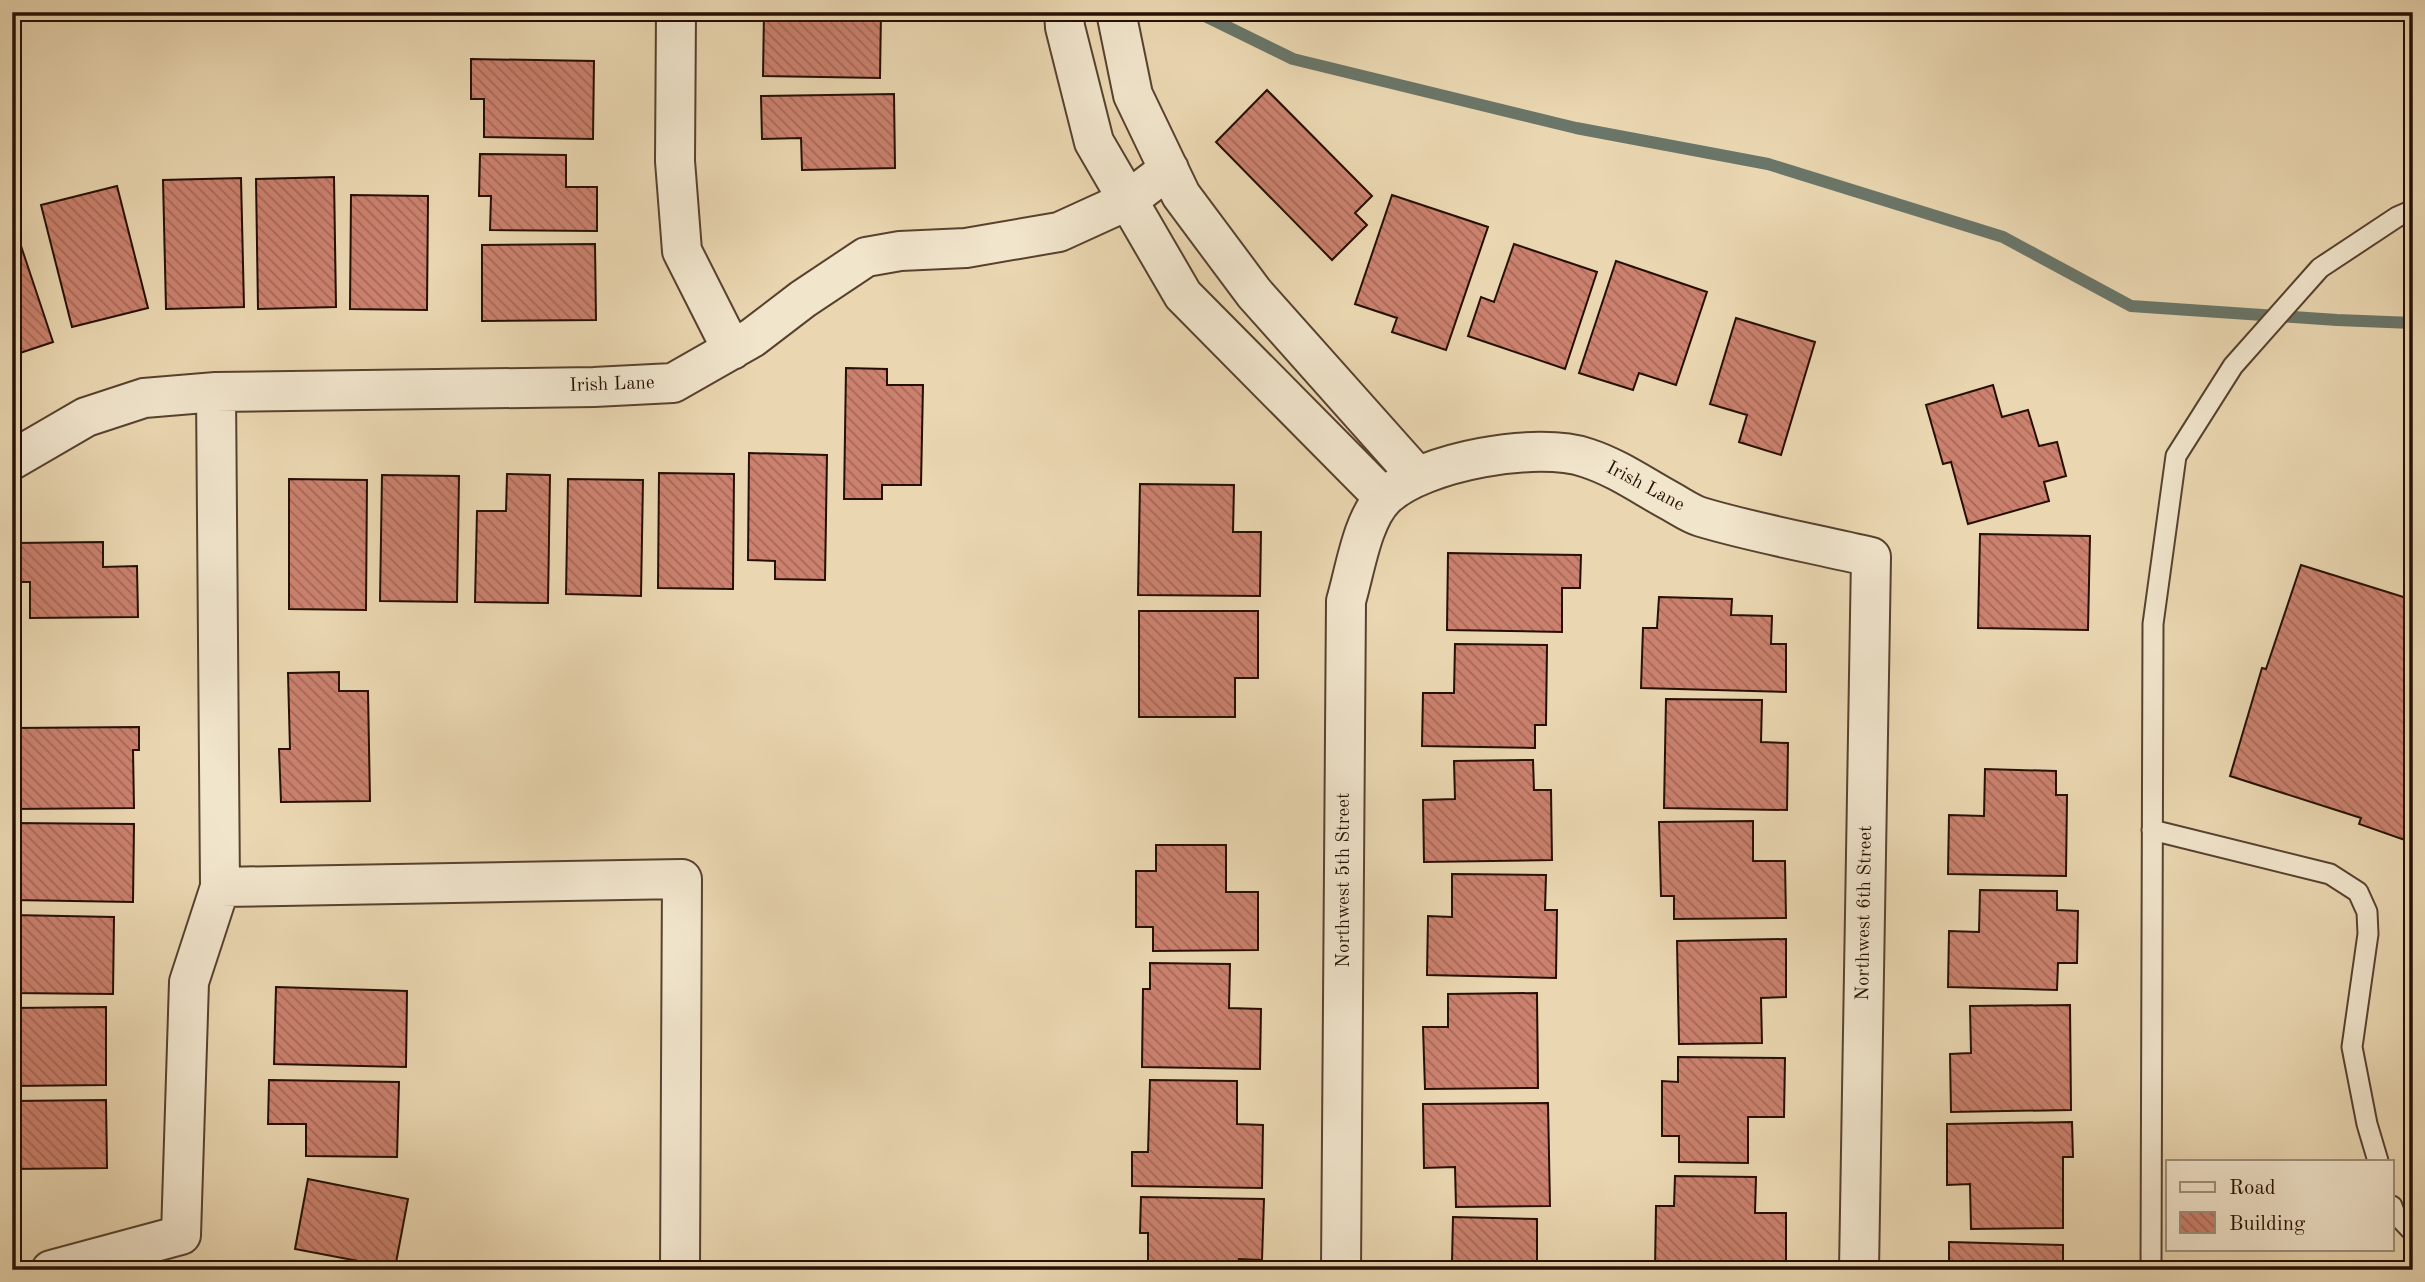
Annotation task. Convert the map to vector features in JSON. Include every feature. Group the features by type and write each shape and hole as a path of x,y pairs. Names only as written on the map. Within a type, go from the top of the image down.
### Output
{"street":[{"path":"676,12 675,161 682,251 732,351"},
{"path":"1064,12 1065,27 1094,142 1183,295 1384,498"},
{"path":"1116,12 1133,95 1181,195 1254,293 1417,475"},
{"name":"Irish Lane","path":"12,460 86,417 144,398 216,392 594,387 673,383 732,351 866,257 900,251 966,248 1059,232 1127,201 1169,169"},
{"path":"51,1270 181,1235 189,982 220,887 216,392"},
{"name":"Irish Lane","path":"1417,475 1469,460 1508,453 1555,452 1584,457 1612,467 1698,516 1871,557"},
{"name":"Northwest 5th Street","path":"1341,1270 1346,601 1370,518 1384,498 1417,475"},
{"name":"Northwest 6th Street","path":"1859,1270 1871,557"},
{"path":"220,887 682,879 680,1270"}],"lane":[{"path":"2151,1270 2153,624 2176,456 2233,366 2320,268 2397,217 2413,210"},
{"path":"2152,830 2330,874 2358,892 2367,912 2368,934 2352,1047 2367,1124 2378,1160"},
{"path":"2394,1213 2413,1232"}],"building":[{"path":"764,12 881,12 880,78 763,76"},
{"path":"471,59 594,61 593,139 484,137 484,99 471,99"},
{"path":"1267,90 1372,196 1355,213 1367,225 1332,260 1216,142"},
{"path":"894,94 895,168 802,170 801,138 762,139 761,96"},
{"path":"480,154 566,155 566,187 597,187 597,231 490,230 491,196 479,196"},
{"path":"334,177 336,307 258,309 256,179"},
{"path":"241,178 244,307 166,309 163,180"},
{"path":"117,186 148,308 72,327 41,205"},
{"path":"351,195 428,196 427,310 350,309"},
{"path":"1392,195 1488,227 1446,350 1392,332 1397,318 1355,304"},
{"path":"12,219 53,342 14,355 12,349"},
{"path":"595,244 596,320 482,321 482,245"},
{"path":"1514,244 1597,272 1565,369 1468,336 1481,297 1494,302"},
{"path":"1616,261 1707,292 1676,385 1639,373 1633,390 1579,373"},
{"path":"1736,318 1815,342 1781,455 1739,442 1747,415 1710,404"},
{"path":"846,368 887,369 887,385 923,385 921,485 882,485 882,499 844,499"},
{"path":"1993,385 2002,417 2028,410 2039,446 2057,442 2066,476 2044,482 2049,501 1968,524 1951,462 1943,464 1926,405"},
{"path":"749,453 827,455 825,580 775,579 775,561 748,560"},
{"path":"659,473 734,474 733,589 658,588"},
{"path":"507,474 550,475 548,603 475,602 477,511 506,511"},
{"path":"382,475 459,476 457,602 380,601"},
{"path":"289,479 367,480 366,610 289,609"},
{"path":"568,479 643,480 641,596 566,594"},
{"path":"1140,484 1234,485 1233,532 1261,532 1260,596 1138,595"},
{"path":"1980,534 2090,536 2088,630 1978,628"},
{"path":"103,542 103,567 137,566 138,617 30,618 30,582 16,582 16,543"},
{"path":"1448,553 1581,555 1580,588 1562,588 1562,632 1447,630"},
{"path":"2301,565 2413,600 2413,852 2405,840 2359,824 2361,818 2230,776 2262,668 2266,669"},
{"path":"1659,597 1732,599 1731,615 1772,616 1771,644 1786,644 1786,692 1641,688 1643,628 1657,628"},
{"path":"1139,611 1258,611 1258,678 1235,678 1235,717 1139,717"},
{"path":"1455,644 1547,645 1546,725 1535,725 1535,748 1422,746 1423,693 1454,693"},
{"path":"339,672 339,691 368,691 370,801 281,802 279,749 290,749 288,673"},
{"path":"1666,699 1762,700 1761,742 1788,743 1787,810 1664,808"},
{"path":"139,727 139,750 133,750 134,808 12,809 12,728"},
{"path":"1533,760 1534,790 1551,790 1552,860 1424,862 1423,800 1455,799 1454,761"},
{"path":"1985,769 2056,771 2056,795 2067,795 2066,876 1948,874 1949,815 1984,816"},
{"path":"1753,821 1753,861 1785,861 1786,918 1674,919 1674,896 1661,896 1659,822"},
{"path":"12,823 134,824 133,902 12,900"},
{"path":"1156,845 1226,845 1226,892 1258,892 1258,950 1153,951 1153,927 1136,927 1136,871 1156,871"},
{"path":"1452,874 1546,875 1545,910 1557,910 1556,978 1427,975 1428,916 1452,917"},
{"path":"1980,890 2057,891 2057,910 2078,911 2077,963 2058,963 2057,990 1948,987 1949,931 1979,932"},
{"path":"12,915 114,917 113,994 12,993"},
{"path":"1786,939 1786,997 1761,998 1762,1043 1679,1044 1677,941"},
{"path":"1150,963 1230,964 1229,1008 1261,1009 1260,1069 1142,1067 1143,989 1150,989"},
{"path":"276,987 407,991 406,1067 274,1064"},
{"path":"1537,993 1538,1088 1425,1089 1423,1027 1448,1027 1448,994"},
{"path":"2070,1005 2071,1110 1951,1112 1950,1054 1971,1053 1970,1006"},
{"path":"106,1007 106,1085 12,1086 12,1008"},
{"path":"1678,1057 1785,1058 1784,1117 1748,1117 1748,1163 1679,1162 1679,1136 1662,1136 1662,1081 1678,1082"},
{"path":"269,1080 399,1082 397,1157 306,1156 306,1124 268,1124"},
{"path":"1150,1080 1237,1081 1237,1124 1263,1125 1262,1188 1132,1186 1132,1152 1148,1152"},
{"path":"106,1100 107,1168 12,1169 12,1101"},
{"path":"1548,1103 1550,1206 1456,1207 1455,1167 1424,1168 1423,1104"},
{"path":"2072,1122 2073,1157 2063,1157 2063,1228 1971,1229 1970,1184 1947,1185 1947,1124"},
{"path":"1675,1176 1756,1177 1755,1213 1786,1213 1786,1270 1655,1270 1656,1206 1674,1206"},
{"path":"308,1179 408,1199 395,1268 295,1249"},
{"path":"1141,1197 1264,1199 1262,1260 1239,1259 1239,1270 1148,1270 1148,1233 1140,1233"},
{"path":"1453,1217 1537,1219 1537,1270 1422,1270 1422,1262 1452,1262"},
{"path":"1949,1242 2063,1245 2063,1270 1949,1270"}],"waterway":[{"path":"1197,12 1293,59 1576,128 1768,164 2003,237 2131,306 2413,323"}]}
